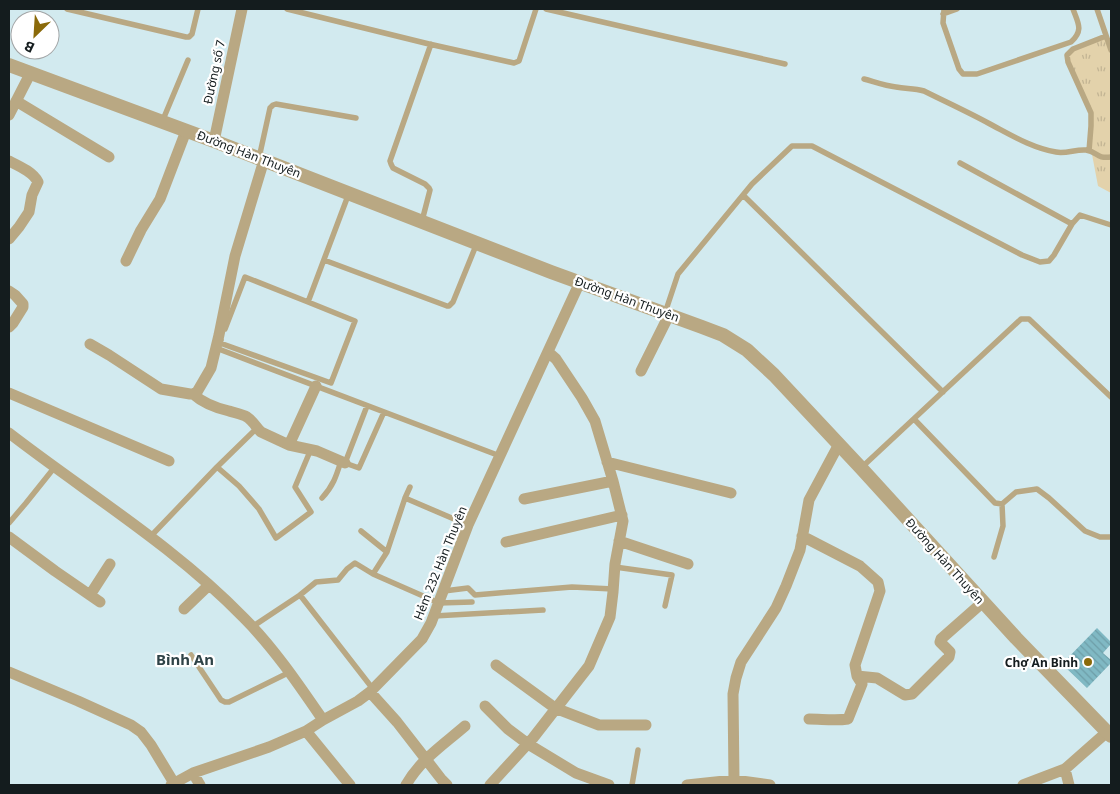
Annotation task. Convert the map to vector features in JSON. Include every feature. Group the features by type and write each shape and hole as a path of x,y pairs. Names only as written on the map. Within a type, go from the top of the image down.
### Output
{"street":[{"name":"Đường số 7","path":"214,141 242,9"},
{"name":"Đường Hàn Thuyên","path":"9,66 262,159 477,243 723,335 747,350 774,375 1016,638 1110,732"},
{"path":"9,115 12,99 30,74"},
{"path":"12,99 109,157"},
{"path":"126,261 141,230 160,199 186,131"},
{"path":"193,394 197,392 211,368 235,256 262,159"},
{"path":"9,161 23,168 37,179 38,182 32,195 29,212 9,239"},
{"name":"Hẻm 232 Hàn Thuyên","path":"172,784 193,773 269,747 306,731 358,701 372,691 422,639 434,616 468,525 580,282"},
{"path":"9,291 23,304 23,307 9,327"},
{"path":"641,371 667,314"},
{"path":"90,344 161,389 170,392 193,394 199,399 222,409 246,416 261,432 289,445 311,449 343,462"},
{"path":"490,785 528,744 589,666 610,617 614,589 615,567 623,520 613,481 594,421 586,405 556,359 548,352"},
{"path":"289,445 316,386"},
{"path":"9,393 169,461"},
{"path":"9,433 54,468 151,536 209,584 252,626 290,672 323,720"},
{"path":"734,780 733,694 741,662 776,608 786,586 800,550 809,500 839,444"},
{"path":"607,462 731,493"},
{"path":"524,499 613,481"},
{"path":"506,542 622,515"},
{"path":"802,536 860,566 878,582 880,591 855,665 857,676 862,684 848,719 837,721 809,719"},
{"path":"9,537 100,602"},
{"path":"619,541 688,564"},
{"path":"90,596 110,564"},
{"path":"184,609 209,584"},
{"path":"857,676 877,678 905,695 912,694 949,658 950,652 940,642 941,638 983,602"},
{"path":"496,665 556,708 599,725 646,725"},
{"path":"9,672 131,725 151,745 172,784"},
{"path":"372,691 447,785"},
{"path":"485,706 508,730 528,744 576,774 609,785"},
{"path":"406,785 412,774 425,759 465,726"},
{"path":"306,731 350,785"},
{"path":"1023,785 1064,769 1110,732"},
{"path":"1064,769 1070,785"},
{"path":"193,773 200,785"},
{"path":"687,785 734,780 770,785"}],"lane":[{"path":"67,9 186,37 192,34 198,9"},
{"path":"287,9 514,63 519,61 536,9"},
{"path":"546,9 785,64"},
{"path":"956,9 943,11 944,23 959,69 963,74 969,75 977,74 1071,42 1077,37 1080,28 1073,9"},
{"path":"1097,9 1111,50"},
{"path":"1089,150 1092,126 1091,113 1068,62 1067,55 1073,49 1106,36"},
{"path":"422,221 429,188 425,184 393,168 390,161 431,44"},
{"path":"162,122 188,60"},
{"path":"864,79 882,85 914,88 924,91 1034,146 1057,153 1089,150 1101,158 1111,157"},
{"path":"262,159 270,108 273,105 356,118"},
{"path":"667,314 678,274 752,184 792,146 812,146 1022,255 1040,262 1049,260 1054,255 1072,224 1080,215 1111,226"},
{"path":"960,163 1072,224"},
{"path":"308,302 349,193"},
{"path":"743,195 943,392"},
{"path":"324,260 447,306 453,302 477,243"},
{"path":"245,277 308,302 355,322 331,383 220,343 245,277"},
{"path":"861,468 1022,319 1029,320 1111,397"},
{"path":"216,348 500,456"},
{"path":"322,498 335,481 368,406"},
{"path":"343,462 359,468 384,412"},
{"path":"914,419 995,503 1002,504 1016,492 1037,489 1085,531 1100,536 1111,536"},
{"path":"151,536 257,428"},
{"path":"217,467 239,486 259,509 276,538 311,512 295,487 311,449"},
{"path":"9,523 54,468"},
{"path":"373,574 387,552 410,487"},
{"path":"405,498 468,525"},
{"path":"994,557 1003,526 1002,504"},
{"path":"361,531 387,552"},
{"path":"252,626 300,595 316,582 338,580 355,563 373,574 439,603 472,602"},
{"path":"615,567 672,575 665,606"},
{"path":"444,591 468,588 475,594 572,586 614,589"},
{"path":"300,595 372,691"},
{"path":"434,616 543,610"},
{"path":"191,655 221,700 225,702 290,672"},
{"path":"632,785 638,750"}],"green space":[{"path":"1105,38 1111,56 1111,193 1098,186 1091,149 1093,125 1069,56 1074,50"}],"building":[{"name":"Chợ An Bình","path":"1097,628 1111,642 1103,653 1111,660 1111,663 1087,688 1062,664"}],"place":[{"name":"Chợ An Bình","path":"1088,662"}],"district":[{"name":"Bình An","path":"185,659"}]}
